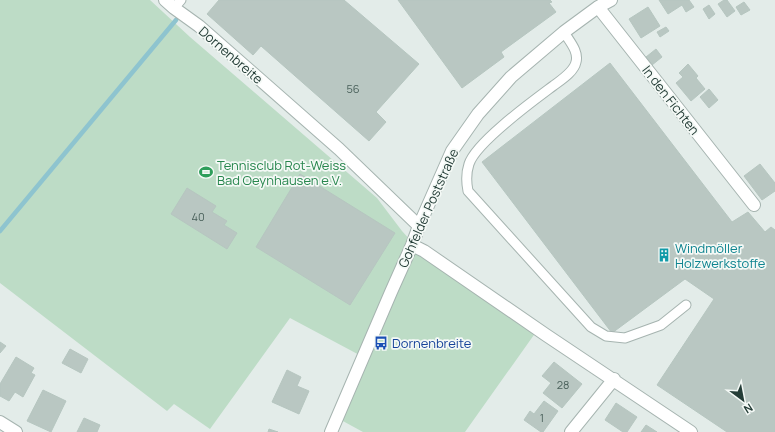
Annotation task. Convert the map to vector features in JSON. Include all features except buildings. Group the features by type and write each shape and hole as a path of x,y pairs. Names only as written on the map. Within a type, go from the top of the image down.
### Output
{"street":[{"path":"595,4 612,0"},
{"name":"Dornenbreite","path":"173,3 339,149 419,226"},
{"name":"Gohfelder Poststraße","path":"331,432 452,151 478,114 511,77 595,4"},
{"name":"In den Fichten","path":"595,4 754,205"},
{"path":"412,245 424,251 691,432"},
{"path":"571,432 614,379"},
{"path":"0,422 16,432"}],"lane":[{"path":"564,32 576,52 576,63 569,74 514,116 480,146 469,163 466,179 468,191 592,327 606,336 625,338 661,325 686,305"}],"green space":[{"path":"0,0 150,0 190,37 377,198 402,231 422,253 536,332 465,432 363,432 341,420 365,358 290,318 210,429 174,404 167,411 0,283"}],"waterway":[{"path":"0,231 176,20"}],"place":[{"name":"Tennisclub Rot-Weiss Bad Oeynhausen e.V.","path":"206,172"},
{"name":"Windmöller Holzwerkstoffe","path":"664,255"},
{"name":"Dornenbreite","path":"381,343"}]}
